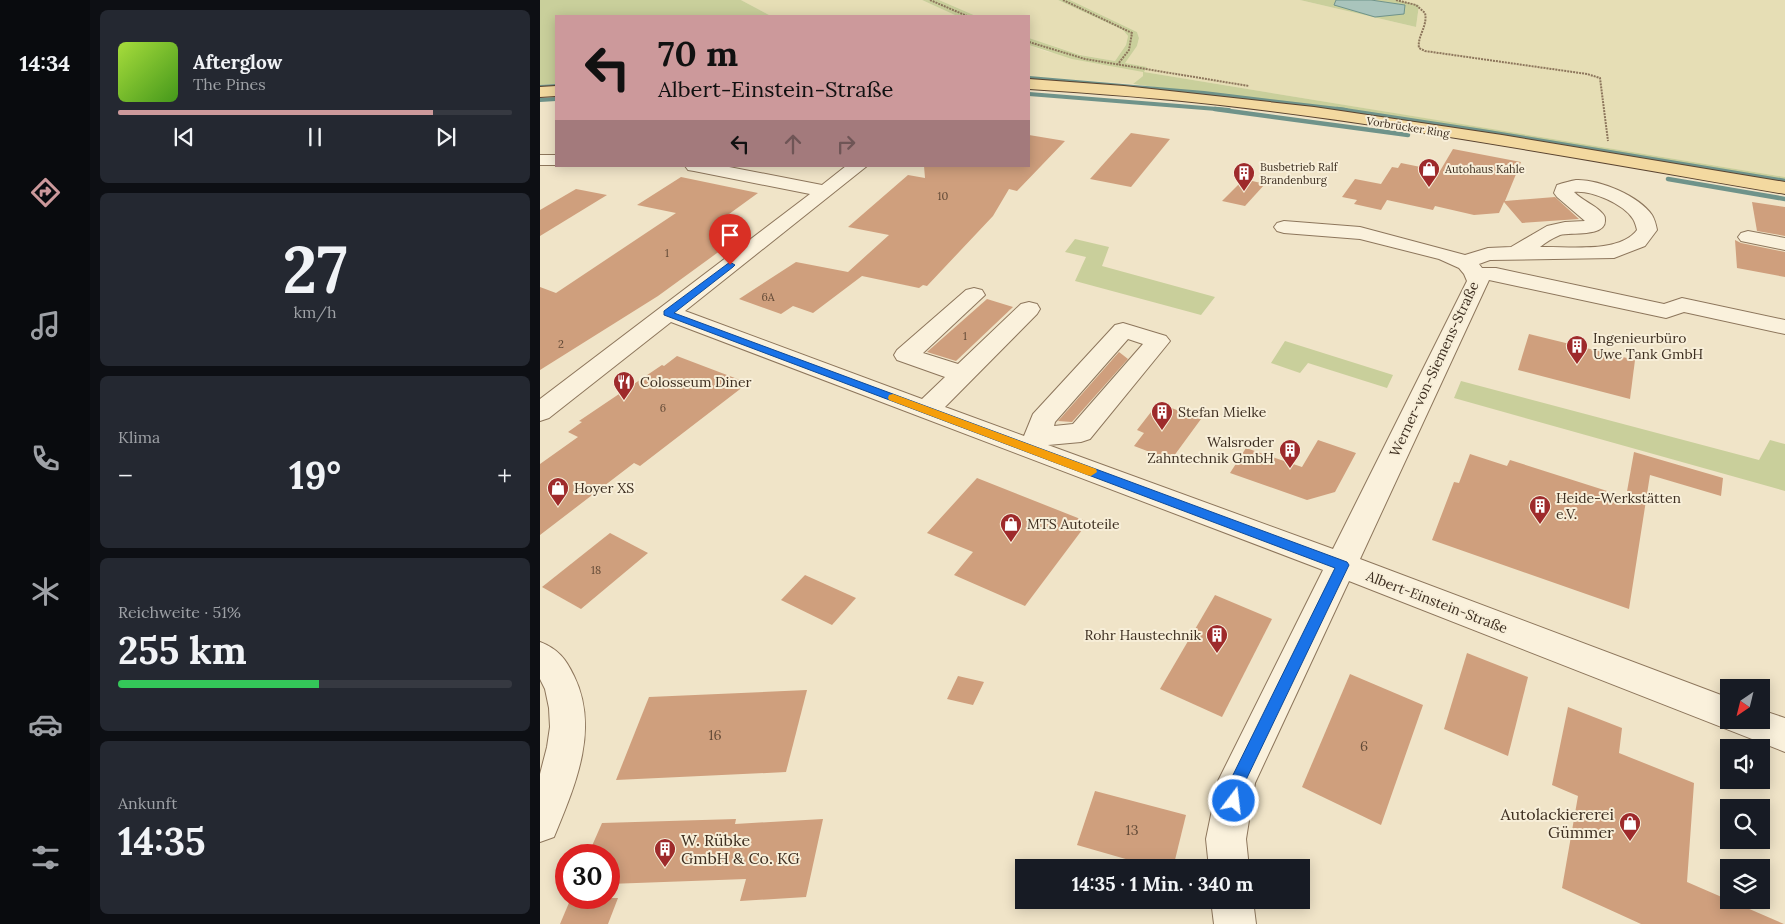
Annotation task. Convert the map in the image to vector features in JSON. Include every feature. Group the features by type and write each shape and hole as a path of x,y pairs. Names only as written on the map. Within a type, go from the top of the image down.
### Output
{"main road":[{"name":"Vorbrücker Ring","path":"1030,84 1158,94 1289,109 1422,128 1785,188"},
{"path":"540,92 555,91"}],"street":[{"path":"540,160 555,160"},
{"path":"699,167 826,191"},
{"path":"540,412 857,167"},
{"path":"1516,253 1533,244 1545,234 1560,229 1588,228 1595,224 1595,217 1575,204 1564,193 1564,189 1568,186 1590,188 1627,201 1639,211 1646,222 1647,231 1642,241 1630,248 1614,252 1588,254 1488,254 1475,258 1471,269 1666,311 1682,305 1785,327"},
{"name":"Werner-von-Siemens-Straße","path":"1228,859 1226,839 1237,781 1478,281 1471,269 1446,255 1360,233 1284,227"},
{"path":"1748,237 1785,244"},
{"path":"962,374 906,355 974,295"},
{"path":"926,410 1029,309"},
{"name":"Albert-Einstein-Straße","path":"668,313 926,410 1034,442 1342,565 1720,711"},
{"path":"1123,330 1158,340 1081,432 1034,442 1042,420 1123,330"},
{"path":"540,657 553,670 565,697 569,728 554,791 540,823"},
{"path":"1769,729 1785,735"},
{"path":"1233,909 1235,924"}],"path":[{"path":"930,0 965,15"},
{"path":"1063,0 1132,33 1133,41 1118,64"},
{"path":"1396,0 1422,6 1426,12 1426,26 1418,44 1419,48 1425,51 1594,75 1600,78 1602,82 1608,144"}],"shaded area":[{"path":"741,0 922,0 955,15 769,15"},
{"path":"939,0 1058,0 1123,30 1128,36 1126,45 1115,61 1081,55 1030,38 1030,15 974,15"},
{"path":"1070,0 1300,0 1416,27 1419,5 1398,0 1785,0 1785,177 1143,72 1143,76 1133,84 1030,77 1030,45 1048,52 1147,67 1124,63 1137,46 1139,38 1137,32"}],"green space":[{"path":"540,0 741,0 769,15 555,15 555,84 540,85"},
{"path":"922,0 939,0 974,15 955,15"},
{"path":"1058,0 1070,0 1137,32 1139,38 1137,46 1125,63 1147,67 1144,72 1785,177 1785,182 1412,123 1133,84 1143,76 1143,72 1072,59 1030,45 1030,38 1080,55 1115,61 1126,45 1128,36 1123,30"},
{"path":"1300,0 1336,0 1334,5 1405,5 1371,0 1398,0 1419,5 1416,27"},
{"path":"1075,239 1109,247 1102,266 1215,297 1201,315 1075,281 1086,257 1065,252"},
{"path":"1285,341 1393,375 1387,388 1308,363 1300,373 1271,363"},
{"path":"1461,381 1759,460 1770,440 1785,444 1785,491 1454,398"}],"water":[{"path":"1336,0 1371,0 1405,5 1404,14 1375,17 1334,5"}],"building":[{"path":"1131,133 1170,139 1131,187 1090,179"},
{"path":"1030,135 1065,141 1017,191 1009,189 993,216 927,286 923,285 919,288 862,276 813,313 793,306 781,314 739,299 796,262 848,272 889,235 848,227 908,175 925,178 924,167 1030,167"},
{"name":"Autohaus Kahle","path":"1453,149 1521,162 1505,201 1555,197 1579,219 1522,223 1504,202 1499,213 1474,215 1435,206 1433,210 1387,200 1381,210 1354,204 1357,200 1342,197 1355,179 1381,184 1392,167 1398,168 1401,163 1440,171"},
{"path":"681,177 758,193 718,222 750,229 658,296 540,370 540,287 556,293 676,213 637,205"},
{"name":"Busbetrieb Ralf Brandenburg","path":"1244,179 1265,184 1245,206 1222,201"},
{"path":"576,189 607,195 540,236 540,210"},
{"path":"1752,202 1785,207 1785,236 1757,231"},
{"path":"1735,240 1741,243 1785,252 1785,277 1737,268"},
{"path":"987,299 1013,307 956,361 927,352"},
{"name":"Ingenieurbüro Uwe Tank GmbH","path":"1529,334 1635,360 1630,399 1518,370"},
{"path":"1119,352 1128,359 1072,422 1058,421"},
{"path":"677,356 748,383 640,466 634,463 540,535 540,464 578,437 568,432 582,422 579,421"},
{"name":"Stefan Mielke","path":"1158,403 1201,419 1171,460 1134,446 1144,433 1137,430"},
{"name":"Walsroder Zahntechnik GmbH","path":"1318,440 1356,453 1335,492 1307,500 1230,473 1246,448 1302,467"},
{"name":"Heide-Werkstätten e.V.","path":"1634,452 1723,478 1721,496 1650,475 1629,609 1432,540 1454,482 1459,483 1470,454 1507,466 1510,460 1626,497"},
{"name":"MTS Autoteile","path":"977,478 1088,522 1025,606 954,575 973,552 927,533"},
{"path":"610,533 648,553 581,609 542,587"},
{"path":"805,575 856,598 832,625 781,600"},
{"name":"Rohr Haustechnik","path":"1215,595 1272,619 1222,717 1160,689"},
{"path":"1467,653 1528,677 1508,756 1444,729"},
{"path":"1350,674 1423,705 1381,825 1302,787"},
{"path":"958,676 984,682 973,705 947,699"},
{"path":"807,690 786,772 616,780 649,697"},
{"name":"Autolackiererei Gümmer","path":"1568,707 1622,728 1619,753 1694,783 1687,882 1720,896 1720,909 1749,909 1784,924 1641,924 1562,888 1578,796 1552,785"},
{"path":"1095,791 1186,815 1175,859 1126,859 1077,845"},
{"path":"736,819 735,824 823,819 806,897 740,901 746,879 620,884 620,844 593,844 602,823"},
{"path":"566,909 614,909 608,924 560,924"}],"waterway":[{"path":"1030,78 1204,93 1346,110"},
{"path":"540,87 555,86"},
{"path":"1030,94 1229,110"},
{"path":"540,100 555,99"},
{"path":"1215,109 1408,135"},
{"path":"1337,109 1785,181"},
{"path":"1668,179 1785,199"}],"slow traffic":[{"path":"893,398 1091,472"}],"place":[{"name":"Autohaus Kahle","path":"1429,188"},
{"name":"Busbetrieb Ralf Brandenburg","path":"1244,192"},
{"name":"Ingenieurbüro Uwe Tank GmbH","path":"1577,365"},
{"name":"Colosseum Diner","path":"624,401"},
{"name":"Stefan Mielke","path":"1162,431"},
{"name":"Walsroder Zahntechnik GmbH","path":"1290,469"},
{"name":"Hoyer XS","path":"558,507"},
{"name":"Heide-Werkstätten e.V.","path":"1540,525"},
{"name":"MTS Autoteile","path":"1011,543"},
{"name":"Rohr Haustechnik","path":"1217,654"},
{"name":"Autolackiererei Gümmer","path":"1630,842"},
{"name":"W. Rübke GmbH & Co. KG","path":"665,868"}],"route":[{"path":"730,265 668,313 1342,565 1237,781 1234,801"}]}
